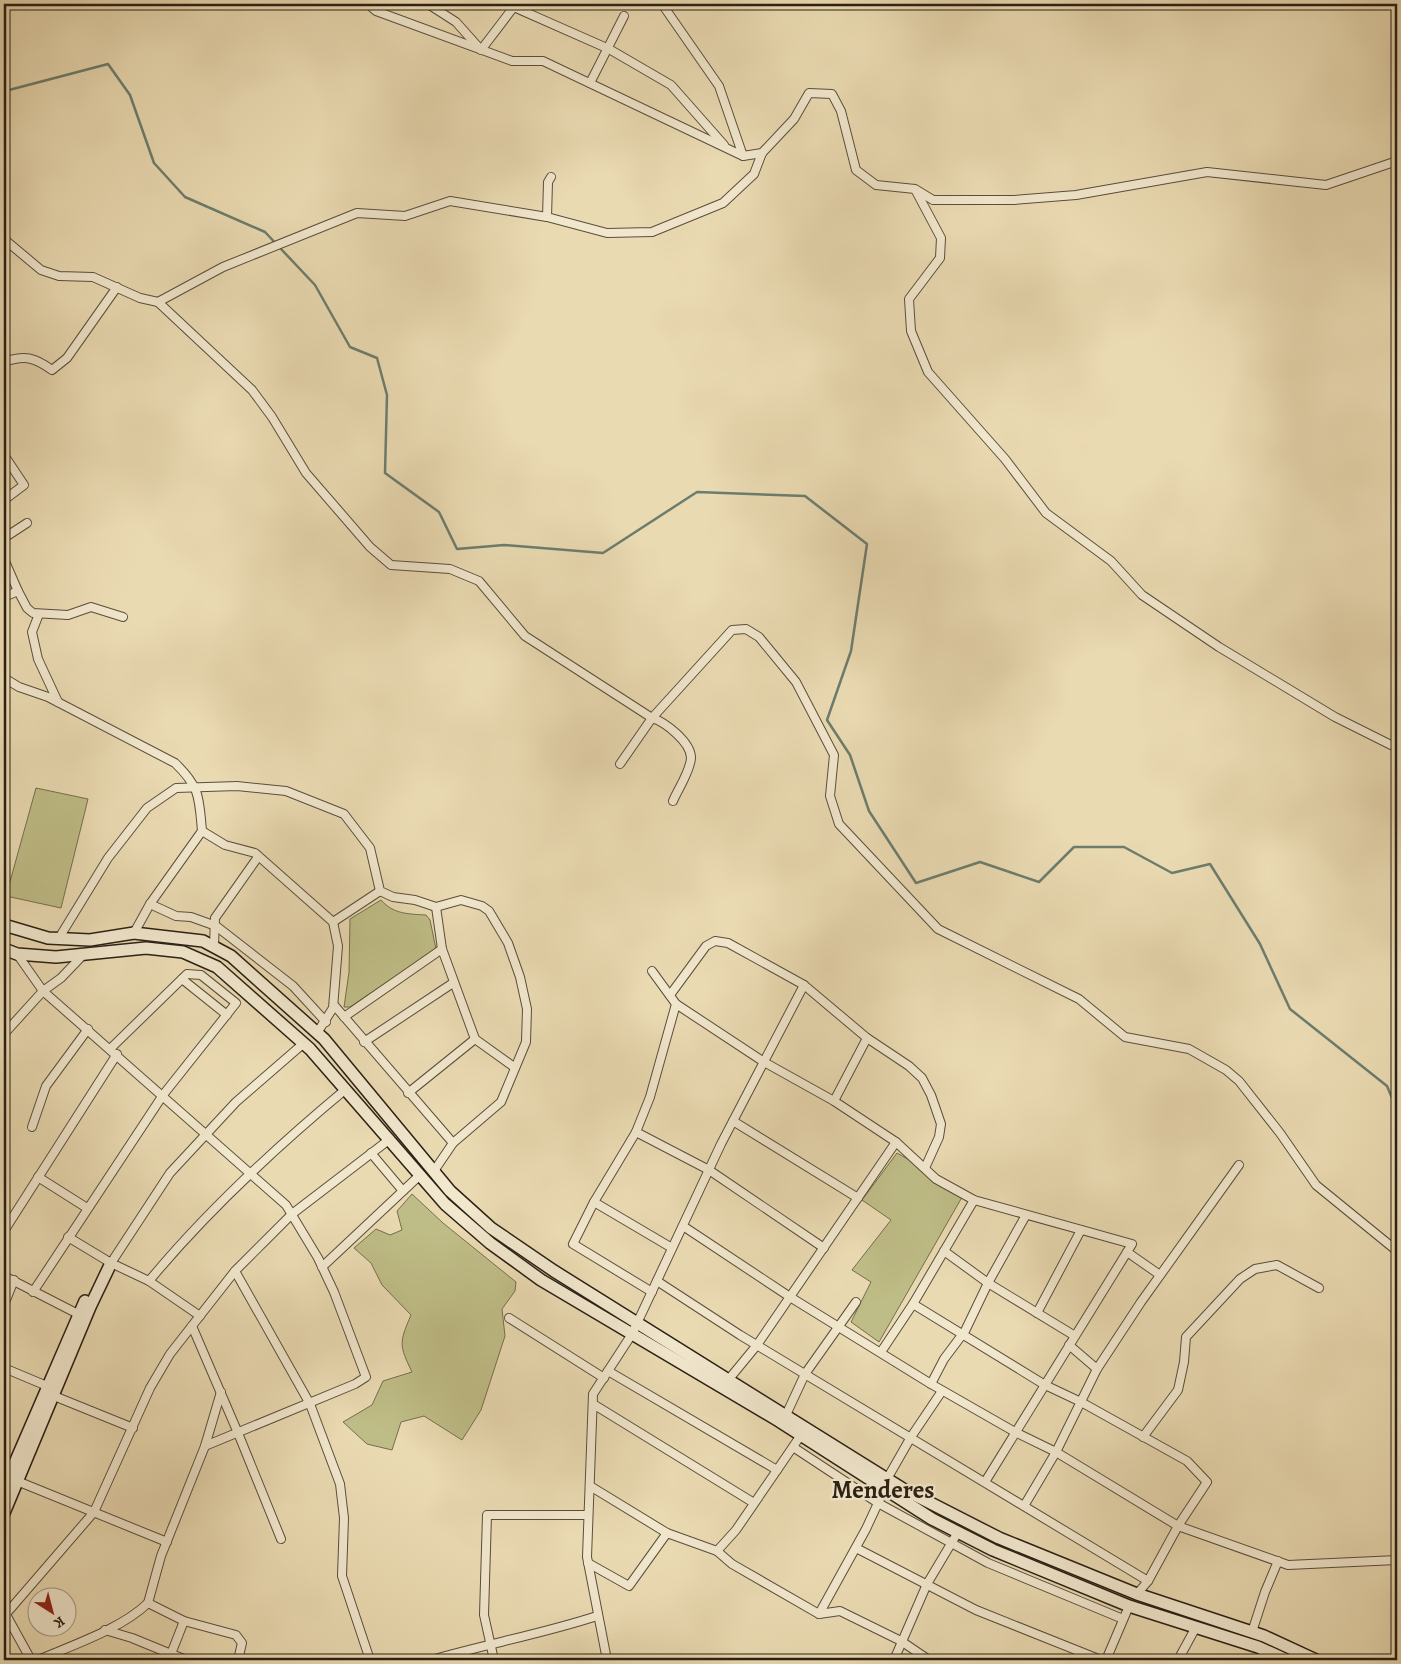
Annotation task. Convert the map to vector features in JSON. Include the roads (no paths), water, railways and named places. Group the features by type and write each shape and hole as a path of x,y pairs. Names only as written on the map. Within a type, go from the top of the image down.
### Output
{"main road":[{"path":"4,925 48,938 90,940 134,933 204,940 231,956 317,1033 450,1191 491,1228 554,1271 786,1415 932,1518 958,1532 993,1550 1129,1606 1196,1627 1268,1656 1286,1660"},
{"path":"4,949 17,954 56,957 146,948 183,952 218,967 304,1043 445,1204 490,1243 541,1280 886,1484 999,1538 1137,1594 1252,1632 1316,1660"},
{"path":"4,1488 8,1467 78,1314 102,1268 111,1263"},
{"path":"4,1513 90,1307 111,1263"}],"street":[{"path":"368,4 376,11 512,62 543,61 743,156 762,153"},
{"path":"431,4 456,22 481,50"},
{"path":"662,4 719,86 743,156"},
{"path":"481,50 512,5 609,49 671,85 726,148"},
{"path":"590,83 609,49 624,16"},
{"path":"158,302 223,267 357,213 405,216 450,202 547,217 607,233 652,232 723,203 754,174 762,153 794,119 809,93 832,94 841,110 856,170 876,185 915,189 932,200 1014,200 1076,195 1207,172 1326,185 1397,161"},
{"path":"547,217 548,182 551,177"},
{"path":"915,189 941,238 940,258 909,299 911,331 928,372 1004,459 1046,514 1111,561 1142,595 1219,647 1335,717 1397,748"},
{"path":"4,240 41,270 59,276 93,277 140,298 158,302 252,390 272,417 306,473 370,547 391,565 450,569 479,581 525,636 579,673 652,718 665,722 689,750 691,758 673,801"},
{"path":"4,362 19,357 38,360 52,370 67,358 117,287"},
{"path":"4,455 24,485 4,500"},
{"path":"4,538 27,523"},
{"path":"4,558 18,591 27,608 33,613 68,615 91,607 123,617"},
{"path":"4,638 5,596 18,591"},
{"path":"39,614 32,632 38,659 58,702"},
{"path":"620,764 652,718 732,630 746,629 759,637 796,682 834,755 830,796 839,824 938,929 1079,999 1125,1037 1190,1048 1226,1070 1239,1081 1280,1133 1316,1185 1397,1251"},
{"path":"4,678 58,702 175,763 190,778 196,788 202,831 150,904 134,933"},
{"path":"4,735 4,758"},
{"path":"59,938 108,858 147,808 176,788 236,786 286,791 344,814 370,848 380,891"},
{"path":"202,831 225,845 248,850 334,922 338,946 334,1005 326,1022 317,1033"},
{"path":"214,946 215,918 258,857"},
{"path":"380,891 393,897 415,900 436,907 461,900 482,906 489,911 508,943 520,977 527,1009 526,1042 501,1102 445,1152 434,1171"},
{"path":"334,922 380,891"},
{"path":"150,904 176,916 191,917 216,926 293,986 326,1022"},
{"path":"436,907 442,949 475,1039 514,1067"},
{"path":"670,995 706,946 715,941 728,943 804,985 867,1038 909,1066 922,1078 931,1095 941,1124 939,1137 925,1168"},
{"path":"344,1017 442,949"},
{"path":"17,954 43,991 207,1133 286,1205 322,1267 354,1341 366,1377 310,1404 205,1446"},
{"path":"4,1034 43,991 61,978 84,954"},
{"path":"652,971 676,1004 764,1062 834,1101 896,1142 936,1179 974,1200 1132,1244 985,1482"},
{"path":"33,1292 163,1095 236,1003 201,975 187,974 110,1049"},
{"path":"182,979 227,1015"},
{"path":"364,1042 453,983"},
{"path":"608,1660 597,1616 588,1563 593,1394 632,1334 733,1121 804,985"},
{"path":"652,1292 573,1244 594,1202 636,1132 650,1097 676,1004"},
{"path":"334,1005 453,1144"},
{"path":"32,1127 46,1086 88,1029"},
{"path":"834,1101 867,1038"},
{"path":"408,1093 475,1039"},
{"path":"111,1263 170,1173 236,1102 304,1043"},
{"path":"4,1231 117,1054"},
{"path":"149,1281 187,1234 298,1129 346,1089"},
{"path":"733,1121 858,1198"},
{"path":"636,1132 709,1170 824,1248"},
{"path":"31,1660 5,1612 94,1512 150,1388 170,1354 235,1271 292,1214 390,1139"},
{"path":"729,1379 757,1345 896,1142"},
{"path":"371,1153 403,1191"},
{"path":"1024,1506 1056,1452 1097,1369 1160,1275 1239,1165"},
{"path":"322,1267 420,1175"},
{"path":"38,1177 87,1208"},
{"path":"881,1352 913,1304 974,1200"},
{"path":"594,1202 672,1248"},
{"path":"931,1384 944,1359 963,1334 1026,1215"},
{"path":"683,1226 790,1297 840,1326 942,1391 1015,1432 1056,1452 1178,1526 1288,1565 1397,1560"},
{"path":"1038,1313 1081,1230"},
{"path":"68,1237 111,1263 149,1281 200,1316"},
{"path":"944,1251 988,1284 1075,1336"},
{"path":"1127,1252 1160,1275"},
{"path":"1143,1437 1178,1390 1184,1362 1186,1338 1240,1279 1255,1269 1277,1265 1319,1288"},
{"path":"235,1271 310,1404 340,1484 344,1518 342,1576 370,1660"},
{"path":"4,1276 78,1314"},
{"path":"4,1305 14,1280"},
{"path":"657,1281 757,1345 1148,1581"},
{"path":"786,1415 805,1374 856,1302"},
{"path":"913,1304 1045,1385 1080,1402 1187,1461 1207,1482 1178,1526 1148,1581 1137,1594"},
{"path":"510,1318 777,1470"},
{"path":"192,1326 281,1538"},
{"path":"1069,1345 1097,1369"},
{"path":"4,1368 46,1386"},
{"path":"819,1614 856,1548 886,1484 911,1437 942,1391"},
{"path":"38,1660 105,1630 138,1612 148,1602 167,1542 205,1446 221,1392"},
{"path":"54,1396 133,1428"},
{"path":"593,1404 754,1503"},
{"path":"716,1551 736,1530 801,1435"},
{"path":"793,1447 878,1503 988,1563 1123,1619"},
{"path":"17,1481 167,1542"},
{"path":"590,1486 667,1533 716,1551 732,1564 819,1614 840,1611 901,1642 930,1660"},
{"path":"494,1660 484,1615 487,1515 588,1515"},
{"path":"894,1660 927,1584 958,1532"},
{"path":"588,1563 629,1586 667,1533"},
{"path":"856,1548 976,1610 1101,1660"},
{"path":"1252,1632 1264,1592 1278,1562"},
{"path":"148,1602 184,1621 236,1635 242,1643 238,1660"},
{"path":"1106,1660 1129,1606"},
{"path":"431,1660 490,1643 550,1631 597,1616"},
{"path":"171,1657 184,1621"},
{"path":"1178,1660 1196,1627"},
{"path":"105,1630 132,1638 171,1657 187,1660"}],"waterway":[{"path":"4,87 9,90 108,64 130,95 154,163 185,197 265,232 315,285 350,347 377,358 387,395 385,473 439,512 457,549 504,545 603,553 697,492 805,496 867,544 851,651 827,720 850,755 869,811 916,883 980,862 1039,882 1074,847 1124,847 1172,873 1210,864 1260,944 1290,1009 1387,1086 1397,1110"}],"district":[{"name":"Menderes","path":"883,1489"}]}
